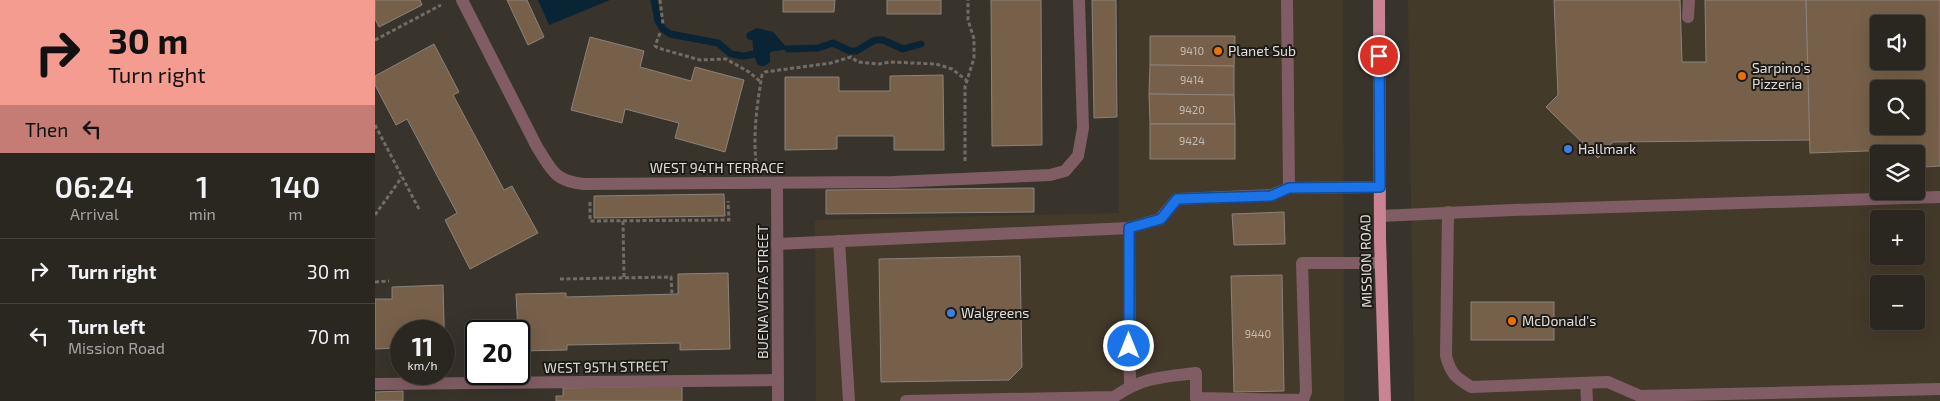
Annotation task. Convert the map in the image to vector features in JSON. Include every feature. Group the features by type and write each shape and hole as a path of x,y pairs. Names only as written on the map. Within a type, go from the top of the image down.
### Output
{"main road":[{"name":"MISSION ROAD","path":"1379,0 1380,216 1385,401"}],"street":[{"name":"WEST 94TH TERRACE","path":"462,0 537,147 551,169 559,178 568,182 590,184 893,182 1050,175 1065,171 1078,156 1083,128 1079,0"},
{"path":"1287,0 1289,188"},
{"path":"1688,17 1689,0"},
{"name":"BUENA VISTA STREET","path":"777,183 778,401"},
{"path":"777,244 1129,228 1161,219 1177,199 1271,196 1289,188 1380,187"},
{"path":"1380,216 1448,212 1940,197"},
{"path":"1448,212 1446,356 1450,369 1456,378 1471,387 1608,382 1641,396 1813,396 1940,389"},
{"path":"1129,228 1130,386"},
{"path":"839,241 849,401"},
{"path":"906,401 1114,397 1130,386 1151,378 1196,373 1196,400 1303,400 1306,392 1302,263 1381,263"},
{"name":"WEST 95TH STREET","path":"375,384 778,380"},
{"path":"1586,383 1587,401"}],"path":[{"path":"660,0 663,24"},
{"path":"965,162 965,87 974,58 973,39 968,20 968,0"},
{"path":"375,40 441,5"},
{"path":"660,33 655,46 658,48 700,60 726,59 749,72 761,82"},
{"path":"756,162 755,132 762,75 765,72 831,63 851,57 858,62 879,64 891,62 936,64 952,68 966,80"},
{"path":"375,125 420,211"},
{"path":"375,215 402,177"},
{"path":"590,184 590,221 729,220 728,192"},
{"path":"623,221 624,277"},
{"path":"560,279 671,276 672,295"},
{"path":"375,282 389,282"}],"shaded area":[{"path":"1119,0 1343,0 1344,401 816,401 815,220 1119,213"},
{"path":"1408,0 1940,0 1940,401 1414,401"}],"water":[{"path":"538,0 610,0 549,25"},
{"path":"757,28 773,32 788,49 770,52 770,62 764,66 758,65 754,54 753,41 746,36 747,33"}],"building":[{"path":"375,0 420,0 422,5 379,27 375,19"},
{"path":"507,0 527,0 544,37 528,45"},
{"path":"783,0 835,0 834,12 783,12"},
{"path":"887,0 941,0 941,14 887,14"},
{"path":"991,0 1041,0 1042,145 992,146"},
{"path":"1092,0 1116,0 1117,117 1094,118"},
{"path":"1554,0 1680,0 1682,62 1706,62 1705,0 1806,0 1811,140 1613,142 1598,158 1546,107 1558,95"},
{"path":"1806,0 1940,0 1940,166 1925,167 1925,145 1870,145 1870,151 1810,153"},
{"path":"1150,36 1235,36 1234,66 1150,65"},
{"path":"590,37 644,51 640,67 691,81 695,67 744,80 725,152 675,138 679,123 625,109 622,123 571,110"},
{"path":"434,44 459,92 453,95 504,190 512,186 538,233 470,269 445,220 457,213 407,119 396,125 375,85 375,76"},
{"path":"1150,65 1234,66 1234,95 1149,94"},
{"path":"943,75 944,150 894,150 894,136 837,136 837,149 785,150 785,77 839,77 839,91 890,91 890,76"},
{"path":"1149,94 1234,95 1235,124 1150,124"},
{"path":"1150,124 1235,124 1235,159 1150,159"},
{"path":"1034,188 1034,212 826,214 826,190"},
{"path":"724,194 725,216 594,218 594,196"},
{"path":"1284,212 1285,244 1234,245 1232,214"},
{"name":"Walgreens","path":"1020,256 1022,367 1009,380 881,382 879,259"},
{"path":"728,273 730,349 680,350 680,343 567,345 567,350 530,351 530,320 517,320 516,294 566,293 566,297 678,294 678,274"},
{"path":"1282,275 1284,391 1234,392 1231,276"},
{"path":"443,285 444,320 390,320 390,348 375,349 375,299 392,299 392,287"},
{"name":"McDonald's","path":"1471,302 1554,302 1554,340 1471,340"},
{"path":"682,386 682,401 556,401 556,396 563,396 563,388"},
{"path":"403,391 403,401 375,401 375,392"}],"waterway":[{"path":"654,0 658,21 663,29 670,34 718,43 731,54 743,56 755,54"},
{"path":"788,49 818,48 833,43 850,51 856,51 875,40 883,40 903,49 921,44"}],"place":[{"name":"Planet Sub","path":"1218,51"},
{"name":"Sarpino's Pizzeria","path":"1742,76"},
{"name":"Hallmark","path":"1568,149"},
{"name":"Walgreens","path":"951,313"},
{"name":"McDonald's","path":"1512,321"}],"route":[{"path":"1129,346 1129,228 1161,219 1177,199 1271,196 1289,188 1380,187 1379,56"}]}
